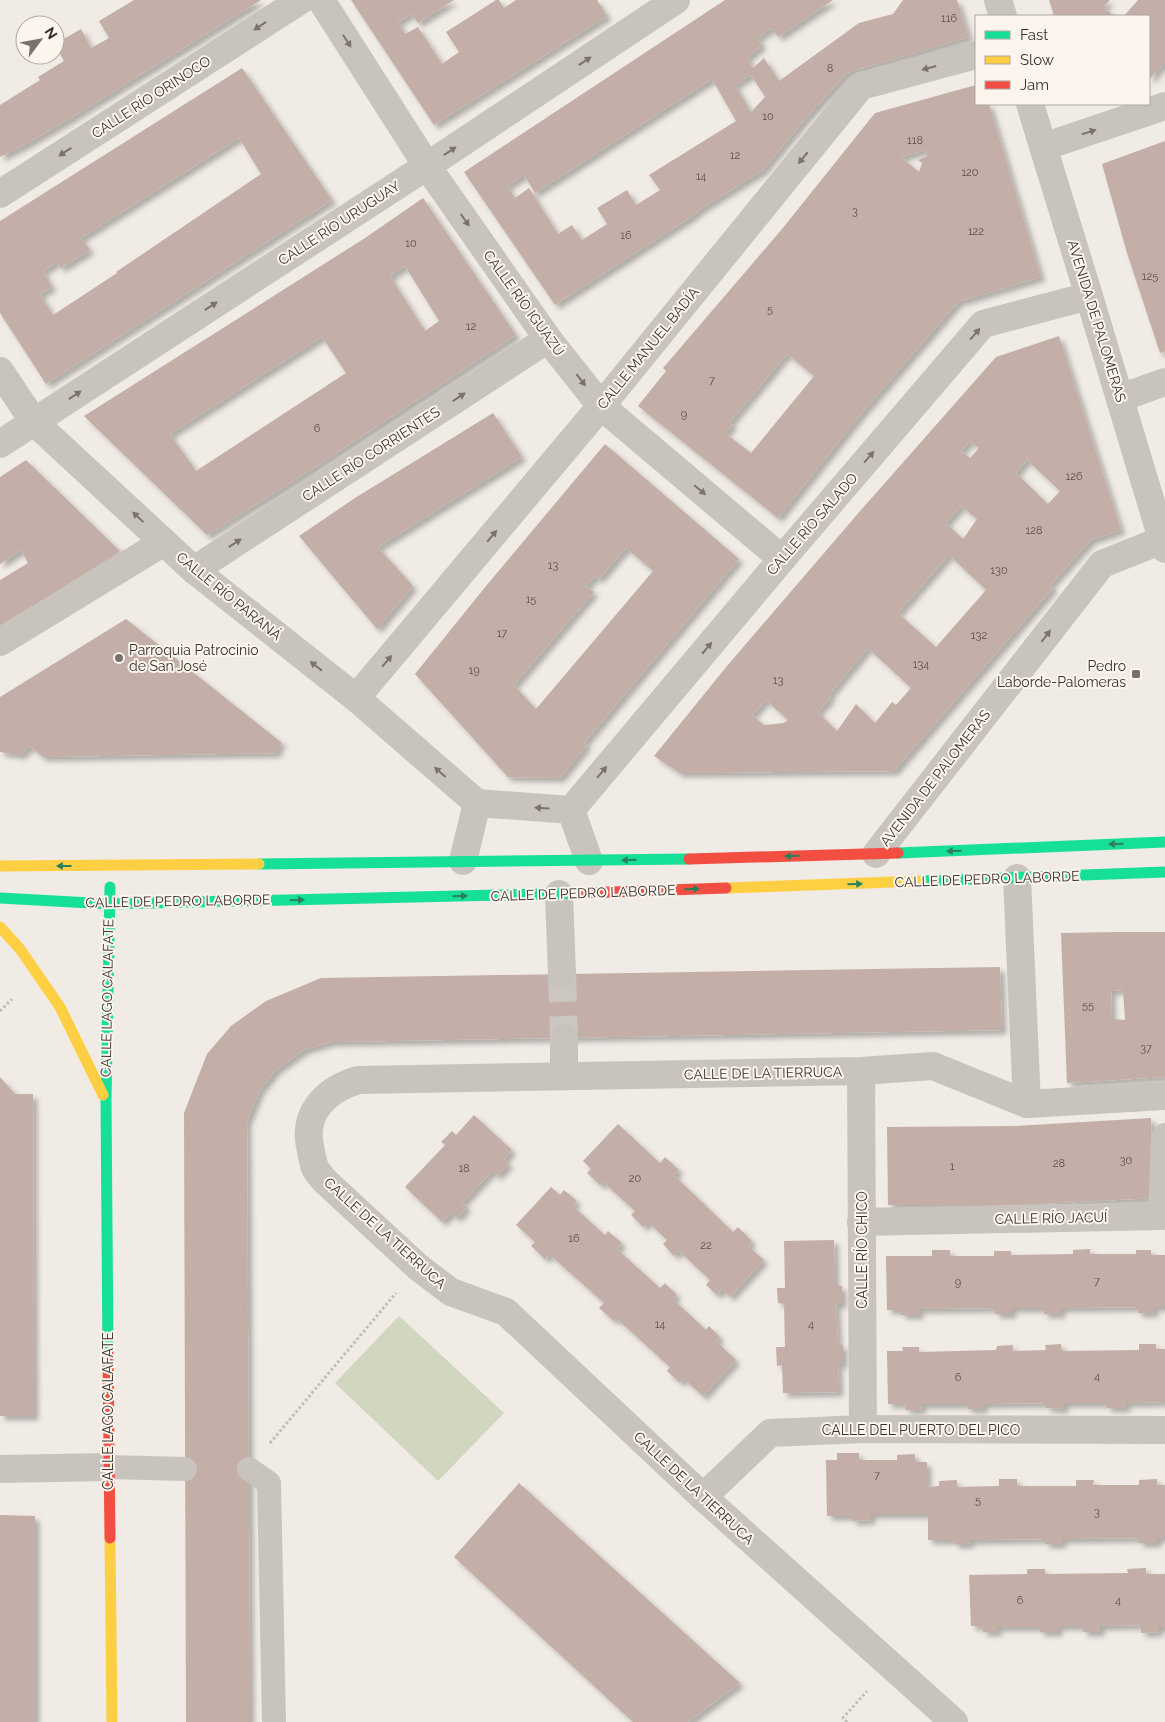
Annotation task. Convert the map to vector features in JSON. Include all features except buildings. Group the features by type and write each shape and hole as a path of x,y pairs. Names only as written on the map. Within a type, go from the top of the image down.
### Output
{"street":[{"name":"CALLE RÍO ORINOCO","path":"0,194 301,0"},
{"name":"CALLE RÍO IGUAZÚ","path":"321,0 427,166 548,339 601,406 782,559"},
{"name":"CALLE RÍO URUGUAY","path":"0,444 427,166 676,0"},
{"path":"998,0 1003,15"},
{"name":"CALLE MANUEL BADÍA","path":"356,698 601,406 861,86 975,55"},
{"name":"AVENIDA DE PALOMERAS","path":"876,854 1102,564 1164,544 1030,105"},
{"path":"1043,147 1165,106"},
{"name":"CALLE RÍO SALADO","path":"571,810 983,324 1089,296"},
{"name":"CALLE RÍO CORRIENTES","path":"194,570 548,339"},
{"name":"CALLE RÍO PARANÁ","path":"0,370 34,422 194,570 356,698 477,803"},
{"path":"1120,398 1165,382"},
{"path":"0,642 164,542"},
{"path":"463,861 477,803 571,810 589,861"},
{"name":"CALLE DE PEDRO LABORDE","path":"0,866 589,861 876,854 1165,842"},
{"name":"CALLE LAGO CALAFATE","path":"112,865 109,904 106,1100 112,1722"},
{"name":"CALLE DE PEDRO LABORDE","path":"0,898 109,904 559,894 1165,872"},
{"path":"1018,878 1027,1104"},
{"path":"559,894 562,974"},
{"name":"CALLE LAGO CALAFATE","path":"0,927 20,949 60,1007 106,1100"},
{"path":"564,1038 564,1076"},
{"name":"CALLE DE LA TIERRUCA","path":"954,1722 703,1497 506,1312 451,1292 418,1266 326,1182 315,1168 309,1146 309,1124 315,1109 328,1095 343,1084 358,1080 861,1072 933,1066 1027,1104 1165,1096"},
{"name":"CALLE RÍO CHICO","path":"861,1072 862,1429"},
{"name":"CALLE RÍO JACUÍ","path":"861,1222 1162,1216 1165,1136"},
{"name":"CALLE DEL PUERTO DEL PICO","path":"703,1497 770,1433 862,1429 1165,1430"},
{"path":"0,1469 109,1467"}],"lane":[{"path":"109,1467 185,1469"},
{"path":"249,1469 269,1483 274,1722"}],"path":[{"path":"249,1469 418,1266"},
{"path":"847,1722 843,1718 889,1665"}],"green space":[{"path":"399,1316 504,1413 438,1481 335,1383"}],"tunnel":[{"path":"562,974 564,1038"}],"traffic: fast":[{"path":"898,853 1165,842"},
{"path":"259,864 689,859"},
{"path":"921,881 1165,872"},
{"path":"108,1355 106,1100 110,887"},
{"path":"0,898 109,904 583,893"}],"traffic: slow":[{"path":"0,866 259,864"},
{"path":"726,888 921,881"},
{"path":"0,927 20,949 60,1007 103,1095"},
{"path":"110,1538 112,1722"}],"traffic: jam":[{"path":"689,859 898,853"},
{"path":"583,893 726,888"},
{"path":"108,1355 110,1538"}],"place":[{"name":"Parroquia Patrocinio de San José","path":"119,658"},
{"name":"Pedro Laborde-Palomeras","path":"1136,674"}]}
